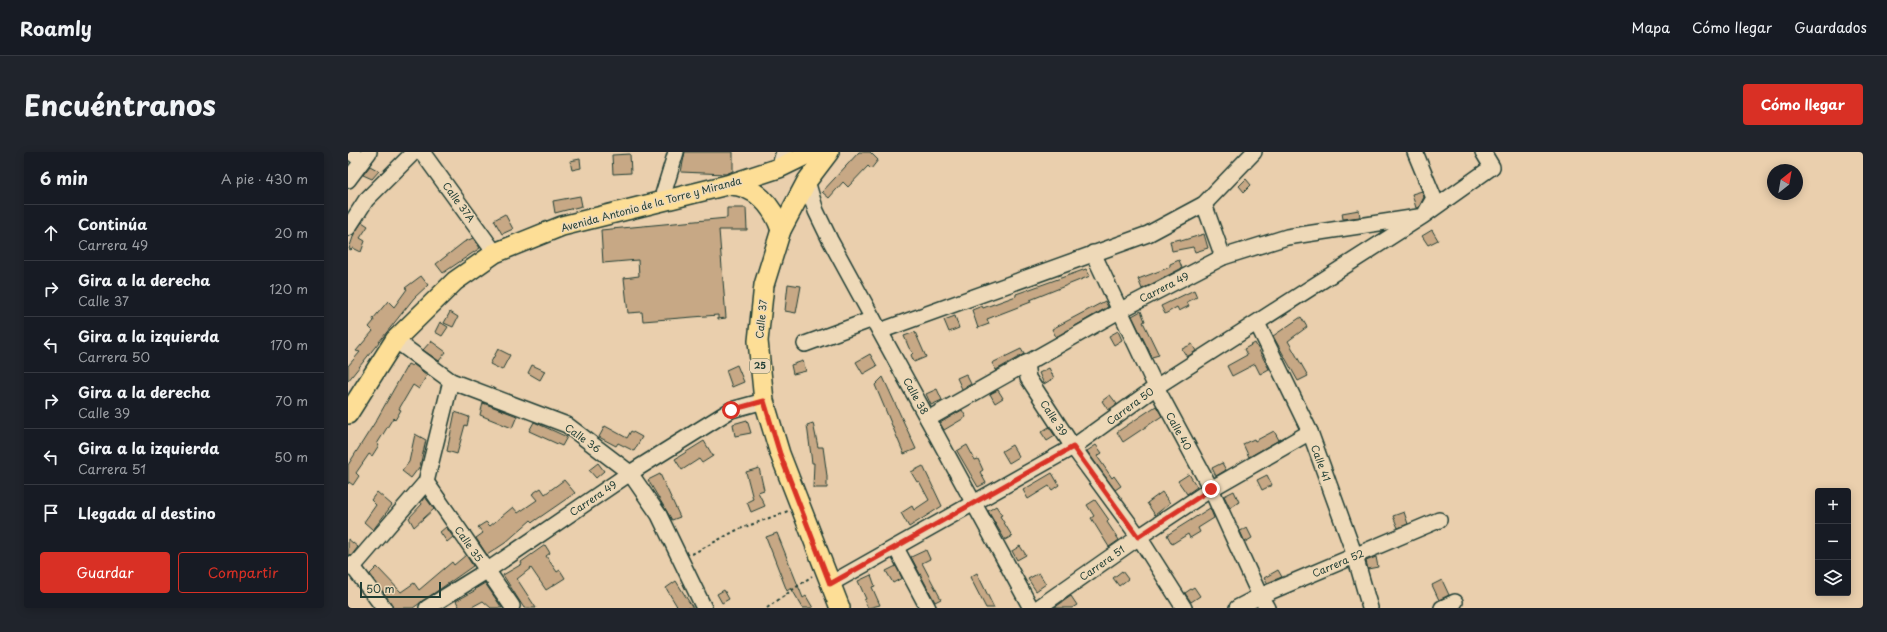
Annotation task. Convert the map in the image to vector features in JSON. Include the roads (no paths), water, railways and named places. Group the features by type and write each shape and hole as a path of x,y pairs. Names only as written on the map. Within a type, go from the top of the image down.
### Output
{"main road":[{"name":"Avenida Antonio de la Torre y Miranda","path":"348,414 395,340 455,280 495,253 562,226 727,185 781,160 812,152"},
{"name":"Calle 37","path":"828,152 807,181 781,230 764,285 758,341 764,401 780,454 840,608"},
{"path":"727,185 740,185 748,188 759,196 772,210 781,230"}],"street":[{"path":"348,228 366,200 414,152"},
{"name":"Calle 37A","path":"422,152 495,253"},
{"path":"661,201 676,152"},
{"path":"805,344 876,325 1148,234 1204,204 1254,152"},
{"path":"1415,152 1434,198 1423,216"},
{"name":"Carrera 50","path":"827,576 896,548 974,502 1073,447 1156,387 1423,216 1492,167 1483,152"},
{"path":"348,180 361,155"},
{"name":"Calle 38","path":"807,181 816,211 830,240 1031,608"},
{"path":"1204,204 1223,257"},
{"name":"Carrera 49","path":"928,419 1119,311 1223,257 1287,237 1423,216"},
{"name":"Calle 40","path":"1093,253 1156,387 1211,489 1264,602"},
{"name":"Calle 41","path":"1257,323 1310,432 1355,556 1370,608"},
{"name":"Calle 36","path":"395,340 451,380 567,424 630,473 659,515 704,608"},
{"name":"Calle 39","path":"1026,363 1028,378 1073,447 1138,537 1184,608"},
{"path":"384,608 351,565 426,482 451,380"},
{"name":"Carrera 49","path":"427,608 488,570 630,473 731,410 764,401"},
{"name":"Carrera 51","path":"1038,608 1138,537 1211,489 1310,432"},
{"name":"Calle 35","path":"426,482 512,606"},
{"name":"Carrera 52","path":"1237,608 1264,602 1355,556 1439,520"},
{"path":"896,548 928,608"}]}
